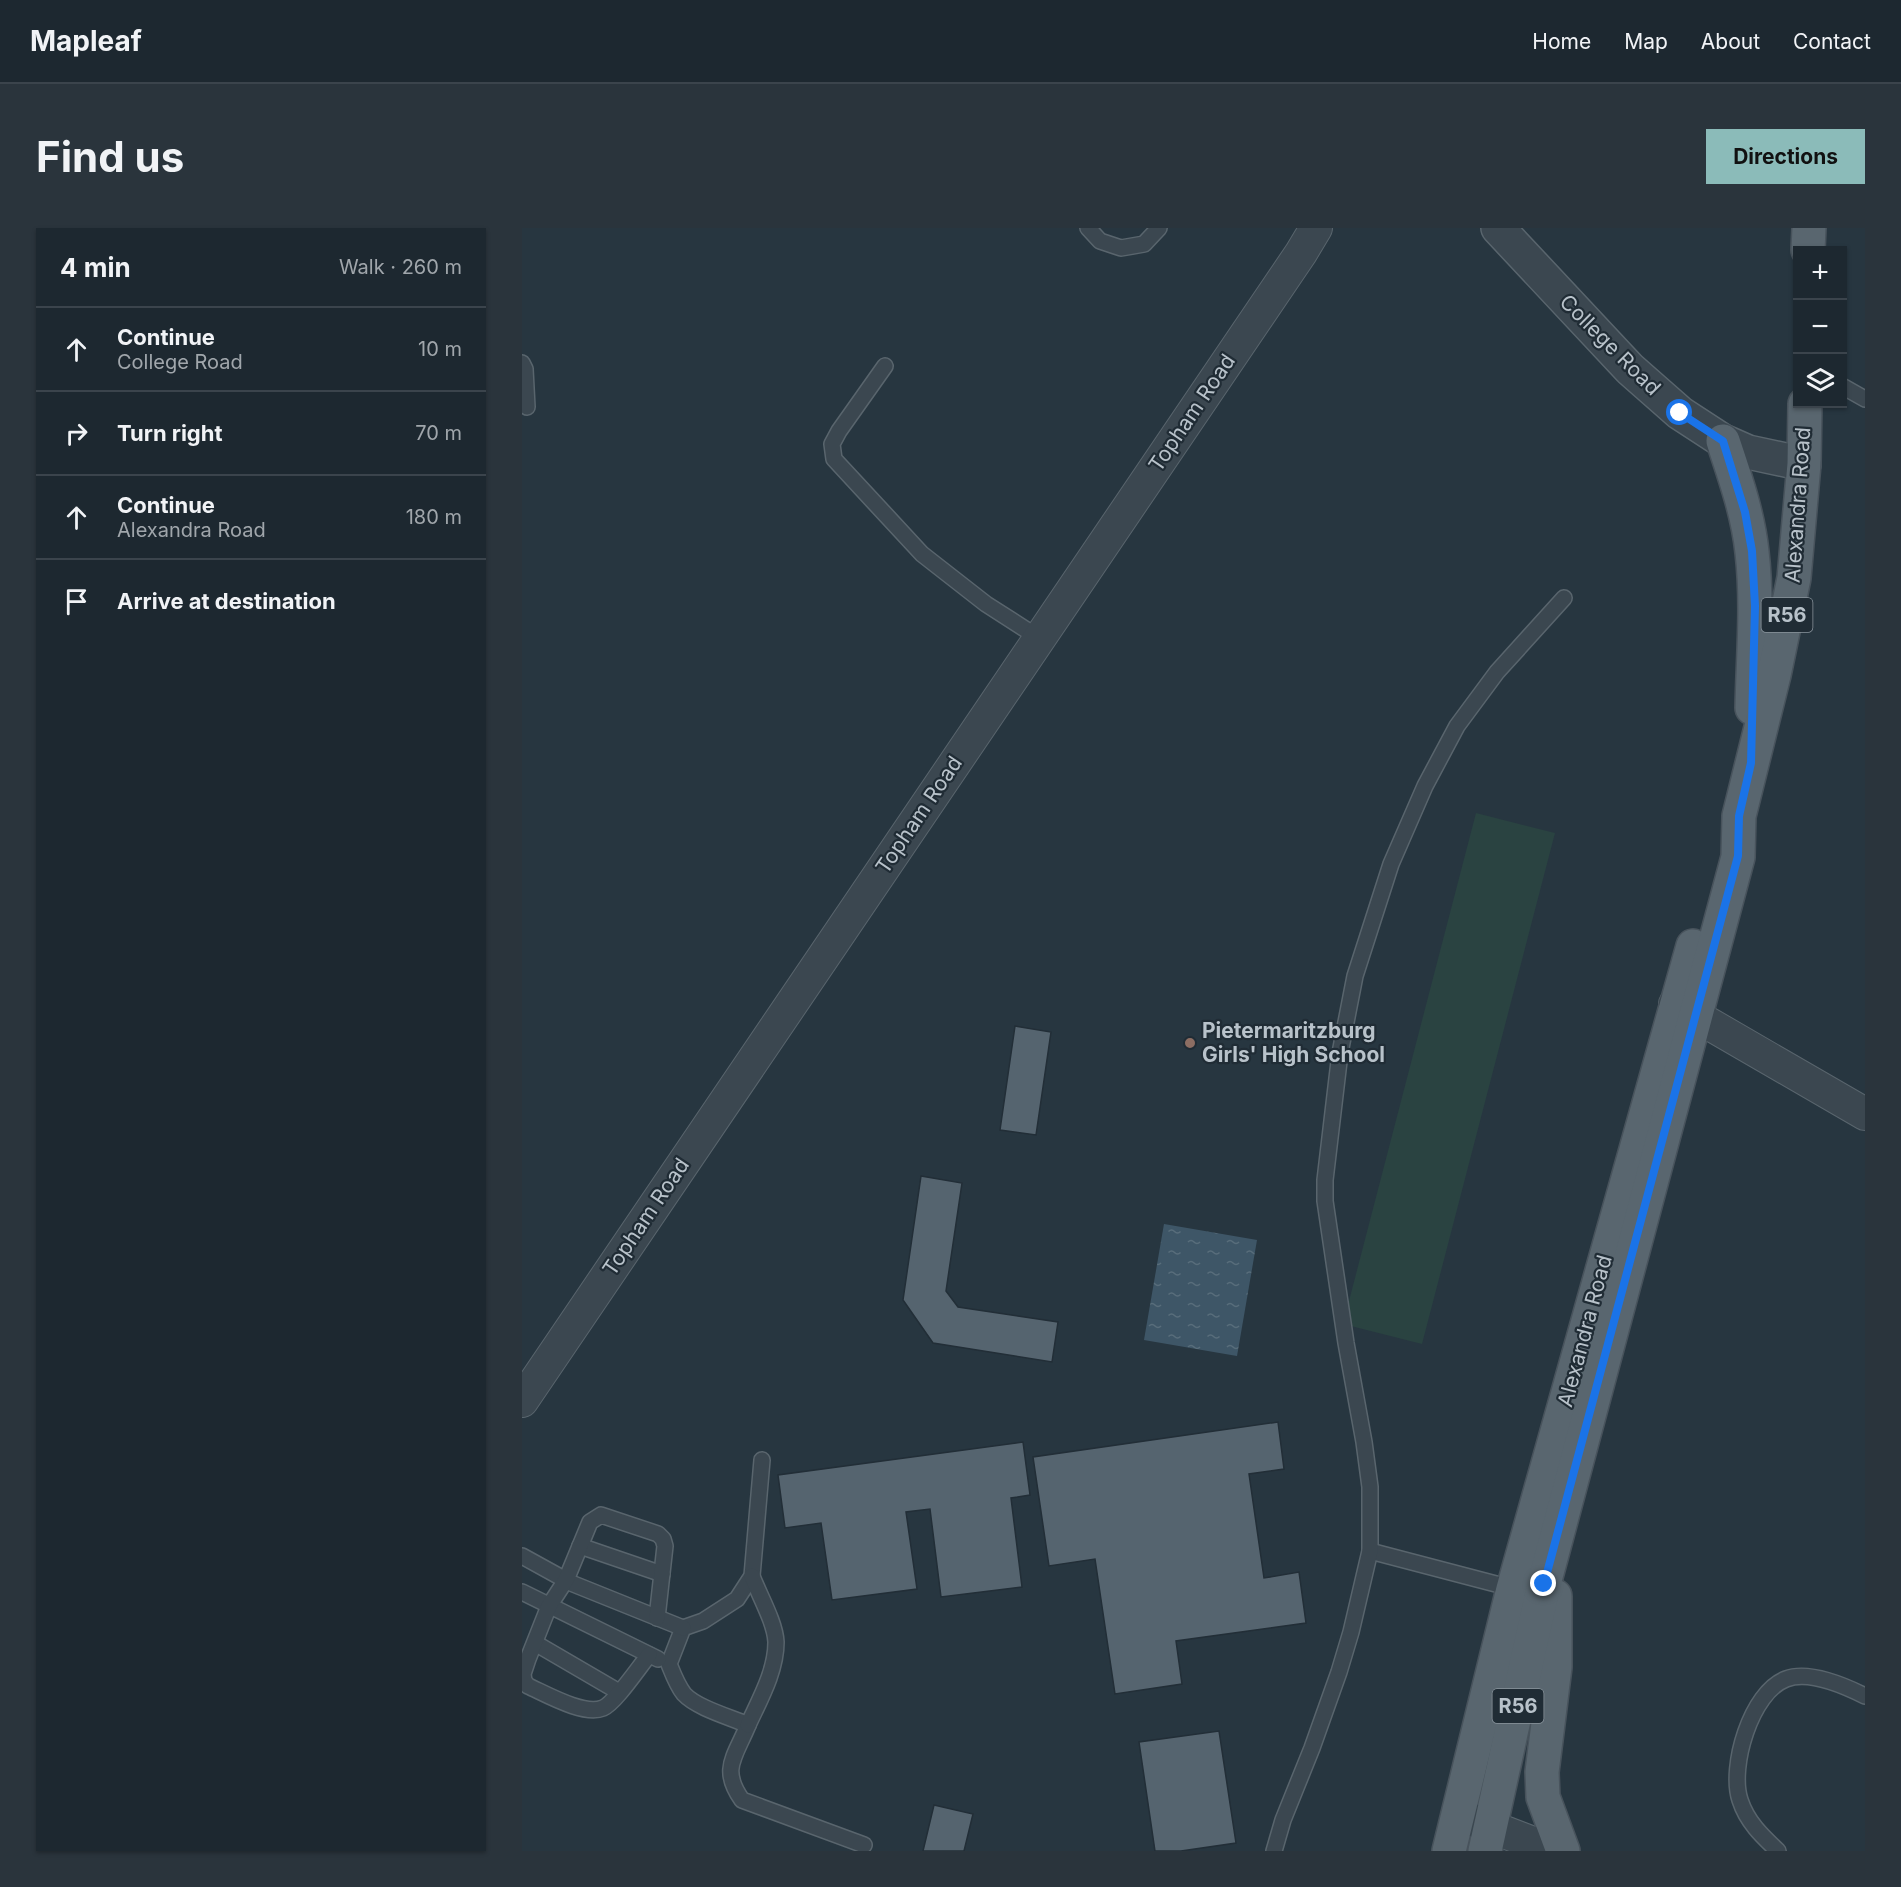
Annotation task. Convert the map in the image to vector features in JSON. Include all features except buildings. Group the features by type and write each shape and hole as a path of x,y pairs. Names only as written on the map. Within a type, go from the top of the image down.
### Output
{"main road":[{"path":"1808,246 1809,228"},
{"name":"Alexandra Road","path":"1449,1851 1527,1592 1686,1011 1738,856 1739,816 1774,675 1794,578 1804,464 1805,408"},
{"path":"1723,441 1745,512 1752,551 1755,606 1751,763"},
{"name":"Alexandra Road","path":"1489,1839 1527,1592 1553,1549 1686,1011"},
{"path":"1553,1549 1556,1613 1555,1667 1542,1772 1543,1797 1563,1851"}],"street":[{"name":"Topham Road","path":"522,1401 1316,228"},
{"name":"College Road","path":"1498,228 1630,369 1680,413 1723,441 1748,452 1804,464"},
{"path":"1686,1011 1865,1114"},
{"path":"1458,1815 1489,1839 1554,1851"}],"lane":[{"path":"1088,228 1100,241 1121,248 1144,244 1160,228"},
{"path":"522,363 525,369 527,407"},
{"path":"885,366 839,431 832,444 834,459 922,554 986,604 1039,638"},
{"path":"1847,389 1865,399"},
{"path":"1274,1851 1283,1820 1339,1672 1370,1551 1370,1486 1333,1259 1325,1191 1340,1053 1355,976 1391,864 1425,786 1457,726 1497,672 1564,598"},
{"path":"762,1461 752,1576 776,1640 774,1662 767,1683 729,1769 733,1787 742,1800 864,1845"},
{"path":"649,1655 608,1705 592,1711 528,1686 524,1681 523,1674 549,1606 566,1580 590,1522 601,1515 658,1534 663,1539 665,1546 657,1618"},
{"path":"580,1546 662,1574"},
{"path":"1370,1551 1527,1592"},
{"path":"522,1556 566,1580 683,1628 703,1621 737,1599 752,1576"},
{"path":"522,1592 669,1664 677,1683 686,1696 700,1705 748,1725"},
{"path":"669,1664 683,1628"},
{"path":"535,1643 619,1692"},
{"path":"1778,1851 1753,1827 1740,1799 1737,1780 1742,1740 1759,1704 1770,1688 1787,1678 1813,1678 1840,1683 1865,1696"}],"green space":[{"path":"1476,813 1555,833 1422,1344 1343,1324"}],"water":[{"path":"1164,1224 1257,1240 1237,1356 1144,1340"}],"place":[{"name":"Pietermaritzburg Girls' High School","path":"1190,1043"}],"route":[{"path":"1544,1584 1738,856 1739,816 1751,763 1755,606 1752,551 1745,512 1723,441 1680,413"}]}
